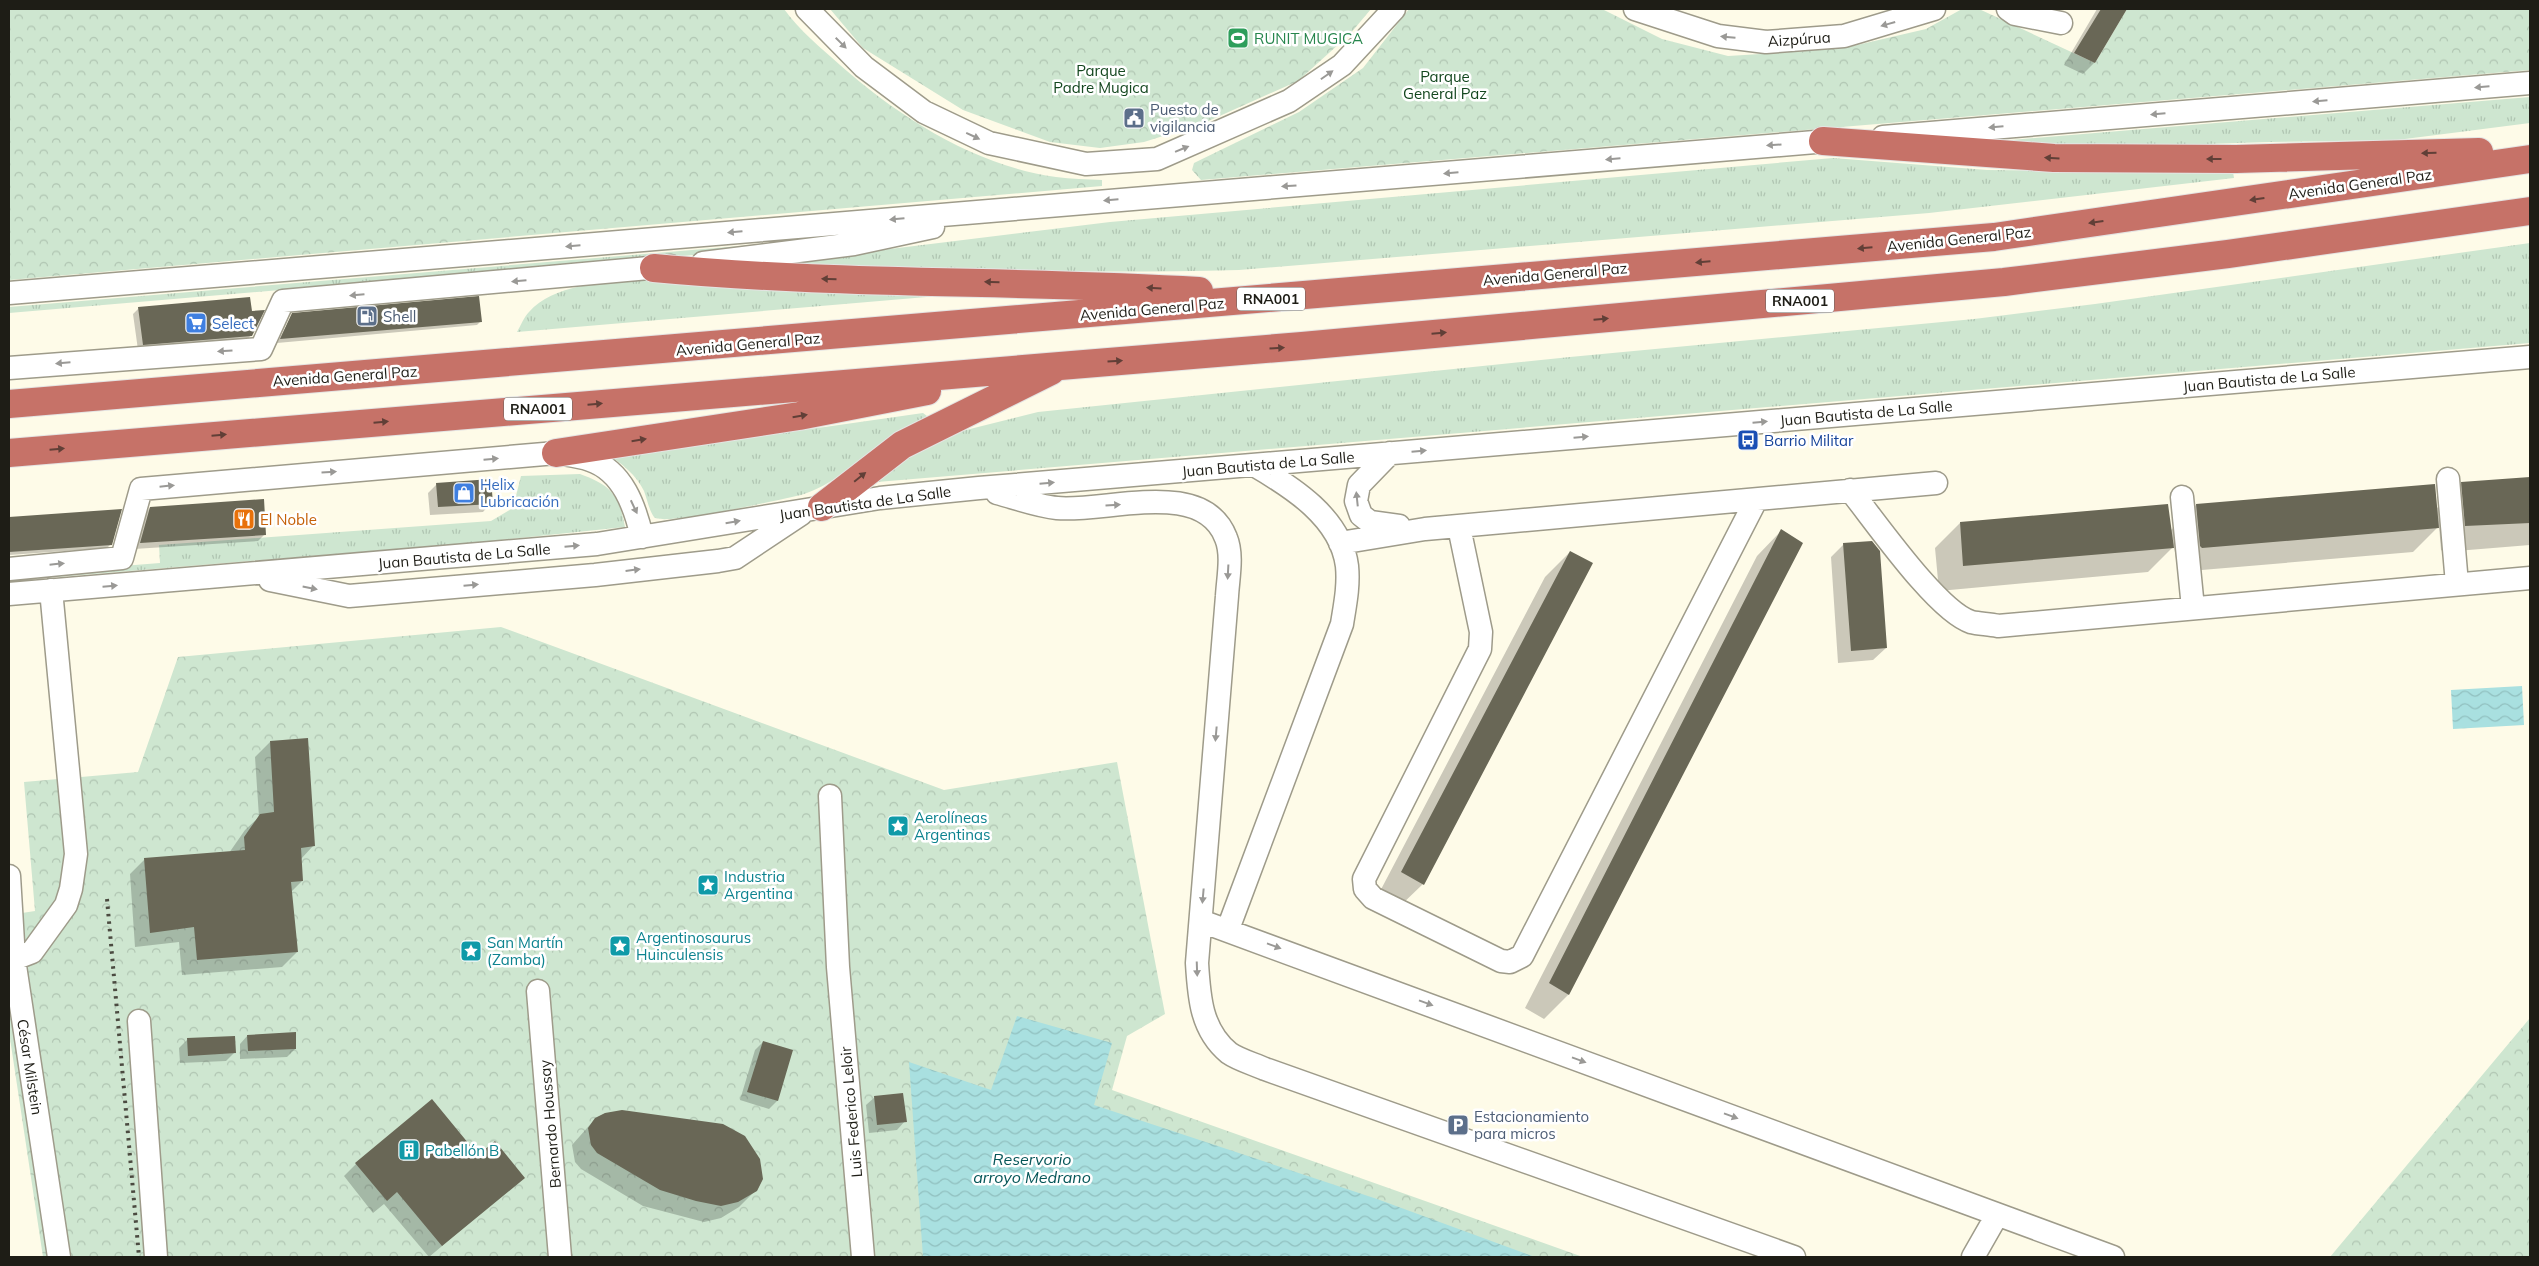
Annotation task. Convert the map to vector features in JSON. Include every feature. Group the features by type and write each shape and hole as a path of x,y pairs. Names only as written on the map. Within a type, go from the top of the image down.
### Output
{"highway":[{"path":"1823,142 2054,158 2236,159 2392,153 2530,152"},
{"name":"Avenida General Paz","path":"9,404 1994,237 2530,159"},
{"name":"RNA001","path":"9,453 1066,364 1302,346 2004,282 2228,254 2530,211"},
{"path":"654,268 731,275 1106,285 1290,297"},
{"path":"556,452 799,416 1066,364"},
{"path":"815,508 902,445 1066,364"}],"street":[{"path":"807,9 864,67 924,112 989,143 1086,164 1157,159 1289,102 1342,65 1394,9"},
{"name":"Aizpúrua","path":"1635,9 1718,36 1766,42 1844,36 1934,9"},
{"path":"2008,9 2015,14 2061,23"},
{"path":"9,293 2530,83"},
{"path":"1157,159 1159,196"},
{"path":"9,368 261,348 283,301 654,268 854,244 1025,208"},
{"name":"Juan Bautista de La Salle","path":"9,594 597,544 880,498 979,488 2530,357"},
{"path":"9,569 122,558 142,489 556,452 591,460 612,474 623,486 637,516 642,537"},
{"path":"1390,453 1359,485 1356,501 1361,515 1370,522 1425,529"},
{"path":"1228,929 1342,624 1347,592 1347,565 1340,543 1325,520 1298,492 1254,465"},
{"path":"2448,479 2457,584"},
{"path":"1340,543 1425,529 1459,528 1936,483"},
{"path":"979,488 1057,508 1169,502 1194,507 1206,512 1226,537 1229,551 1227,596 1197,963 1201,1012 1212,1035 1230,1054 1265,1069 1794,1257"},
{"path":"1850,490 1928,588 1948,610 1971,622 1998,626 2530,578"},
{"path":"2182,497 2193,608"},
{"path":"1459,528 1481,632 1480,648 1364,879 1365,889 1372,898 1501,961 1510,962 1522,956 1756,500"},
{"path":"245,575 349,596 595,575 718,561 735,558 815,508"},
{"path":"14,959 32,952 66,905 71,889 76,854 50,590"},
{"name":"Luis Federico Leloir","path":"830,796 838,967 863,1257"},
{"name":"César Milstein","path":"9,876 14,959 59,1257"},
{"path":"1201,921 1228,929 1997,1216 2112,1257"},
{"name":"Bernardo Houssay","path":"538,991 560,1257"},
{"path":"139,1022 156,1257"},
{"path":"1973,1257 1997,1216"}],"green space":[{"path":"9,9 784,9 810,39 863,85 940,137 968,151 1026,171 1056,177 1102,180 1102,186 9,280"},
{"name":"Parque Padre Mugica","path":"830,9 1371,9 1350,34 1298,81 1204,123 1144,142 1100,148 1050,142 963,110 863,48"},
{"name":"Parque General Paz","path":"1409,9 1602,9 1662,39 1728,56 1853,46 1926,29 1962,9 1979,9 2095,63 2127,9 2530,9 2530,70 1201,180 1192,170 1194,163 1299,112 1363,68"},
{"path":"2530,97 2530,123 2397,140 2012,150 2006,143 2011,140"},
{"path":"1833,158 1987,170 2233,172 2234,178 1929,213 1239,270 1007,271 776,263 1110,222"},
{"path":"788,242 788,247 9,313 9,307"},
{"path":"2530,243 2530,343 877,482 910,455 958,432 1038,412 1570,357 1974,319 2095,304"},
{"path":"634,278 950,295 517,332 529,312 551,296 578,287"},
{"path":"923,413 927,416 925,419 891,437 843,473 813,491 748,506 678,518 662,519 654,517 644,491 637,480 623,465 606,454 825,427"},
{"path":"580,474 599,482 612,493 620,507 625,527 492,541 9,581 9,575 160,563 159,545 491,521 513,508 521,476"},
{"path":"501,627 944,790 1117,762 1165,1014 1127,1036 1112,1090 1583,1257 43,1257 9,1032 9,915 35,911 24,782 138,772 178,657"},
{"path":"2530,1018 2530,1257 2330,1257"}],"water":[{"path":"2522,686 2524,725 2453,729 2451,690"},
{"name":"Reservorio arroyo Medrano","path":"1017,1016 1112,1043 1094,1105 1377,1199 1535,1257 923,1257 909,1062 991,1090"}],"building":[{"path":"2101,9 2127,9 2095,63 2074,53"},
{"name":"Shell","path":"479,296 482,322 280,339 292,313"},
{"name":"Select","path":"250,297 252,311 265,310 252,336 143,345 138,307"},
{"path":"2530,477 2530,523 2465,526 2461,482"},
{"name":"Helix Lubricación","path":"491,479 493,504 438,507 436,483"},
{"path":"2435,484 2439,528 2202,548 2200,546 2196,504"},
{"path":"264,499 266,535 140,543 150,507"},
{"path":"2168,504 2174,548 1963,566 1960,522"},
{"path":"122,509 112,545 9,552 9,517"},
{"path":"1781,529 1803,543 1569,995 1549,983"},
{"path":"1872,541 1880,551 1887,648 1851,651 1843,543"},
{"path":"1570,551 1593,563 1424,885 1401,872"},
{"path":"308,738 315,846 301,848 303,881 291,882 298,952 197,960 194,927 150,933 144,858 245,850 244,837 260,814 274,812 270,741"},
{"path":"296,1032 296,1049 248,1051 247,1035"},
{"path":"235,1036 236,1053 188,1056 187,1038"},
{"path":"763,1041 793,1050 778,1101 747,1092"},
{"path":"903,1093 907,1122 877,1125 874,1096"},
{"path":"432,1099 478,1155 495,1141 525,1178 442,1246 397,1192 387,1201 355,1163"},
{"path":"622,1110 723,1124 745,1136 760,1159 763,1179 757,1191 738,1202 721,1206 696,1201 660,1190 597,1153 591,1145 588,1128 595,1118 605,1113"}],"railway":[{"path":"107,899 139,1257"}],"place":[{"name":"RUNIT MUGICA","path":"1238,38"},
{"name":"Puesto de vigilancia","path":"1134,118"},
{"name":"Shell","path":"367,316"},
{"name":"Select","path":"196,323"},
{"name":"Barrio Militar","path":"1748,440"},
{"name":"Helix Lubricación","path":"464,493"},
{"name":"El Noble","path":"244,519"},
{"name":"Aerolíneas Argentinas","path":"898,826"},
{"name":"Industria Argentina","path":"708,885"},
{"name":"Argentinosaurus Huinculensis","path":"620,946"},
{"name":"San Martín (Zamba)","path":"471,951"},
{"name":"Estacionamiento para micros","path":"1458,1125"},
{"name":"Pabellón B","path":"409,1150"}]}
